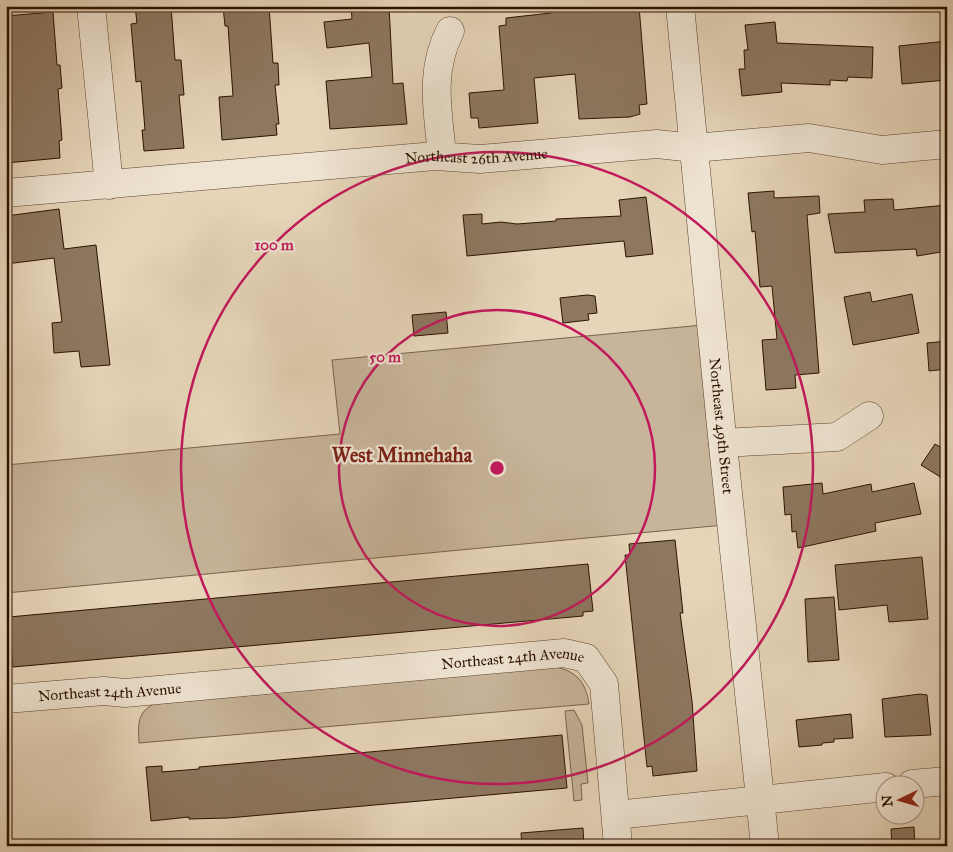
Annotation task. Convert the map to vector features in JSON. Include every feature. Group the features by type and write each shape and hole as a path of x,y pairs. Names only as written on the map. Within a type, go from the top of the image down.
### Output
{"street":[{"path":"91,6 109,185"},
{"name":"Northeast 49th Street","path":"680,6 765,846"},
{"path":"442,155 435,76 440,49 450,31"},
{"name":"Northeast 26th Avenue","path":"6,194 442,155 480,159 656,144 694,148 809,138 882,150 947,144"},
{"path":"723,444 837,437 869,416"},
{"name":"Northeast 24th Avenue","path":"6,699 104,691 133,692 564,653 586,658 604,684 618,846"},
{"path":"926,783 947,781"},
{"path":"616,815 876,788"}],"shaded area":[{"path":"703,325 724,525 6,593 6,465 340,434 332,360"},
{"path":"555,667 575,675 579,679 586,690 589,704 139,743 140,720 144,711 154,704"},
{"path":"574,710 582,725 588,783 581,784 582,800 574,801 565,711"}],"building":[{"path":"135,6 171,6 175,60 181,60 184,95 179,95 184,148 144,151 142,130 145,130 141,81 136,82 131,24 137,23"},
{"path":"223,6 269,6 273,63 278,63 279,85 275,85 279,124 276,124 277,135 222,140 219,97 233,96 228,26 225,26"},
{"path":"351,6 389,6 393,84 403,83 407,124 330,129 326,81 372,77 369,43 327,48 324,22 352,19"},
{"path":"550,6 639,6 647,104 639,105 640,114 630,117 579,119 575,74 534,78 538,123 479,128 478,118 471,118 469,93 504,90 499,26 506,25 506,18 551,13"},
{"path":"53,12 57,65 60,65 62,88 58,89 62,140 59,141 60,158 6,163 6,121 10,121 6,88 6,16"},
{"path":"775,22 777,43 873,47 872,78 848,77 847,81 830,80 830,85 781,83 782,92 742,96 739,69 745,69 744,50 748,50 745,25"},
{"path":"947,41 947,80 902,84 899,46"},
{"path":"774,191 774,198 819,196 820,213 807,215 819,373 795,375 796,388 766,390 762,340 777,339 772,286 760,287 755,231 752,232 748,193"},
{"path":"646,197 653,254 626,257 624,241 467,256 463,215 482,214 482,224 501,222 517,224 556,221 556,219 621,216 619,200"},
{"path":"893,199 894,210 947,205 947,251 917,256 916,249 835,253 828,214 865,212 864,200"},
{"path":"59,209 64,249 96,245 110,365 81,367 79,351 54,353 52,323 62,322 54,258 6,264 6,216"},
{"path":"870,292 872,302 912,294 919,333 853,345 844,297"},
{"path":"595,296 597,313 588,314 589,320 563,323 560,298"},
{"path":"446,312 448,333 414,336 412,315"},
{"path":"947,341 947,369 929,371 927,343"},
{"path":"935,444 947,451 947,481 921,465"},
{"path":"822,483 823,494 871,484 872,492 914,483 921,514 875,523 876,531 798,548 796,531 792,532 791,514 785,515 783,487"},
{"path":"675,540 683,613 680,613 692,701 697,771 653,776 652,766 647,767 625,555 630,555 629,544"},
{"path":"922,557 928,619 889,622 887,605 839,610 835,565"},
{"path":"588,564 593,611 583,612 583,616 13,667 9,617"},
{"path":"834,597 839,660 808,662 805,599"},
{"path":"920,694 927,695 931,735 885,737 882,699"},
{"path":"851,714 853,738 834,739 834,742 822,743 822,745 799,747 796,720"},
{"path":"562,735 567,788 228,818 189,819 189,817 151,821 146,767 162,766 162,772 199,769 199,767"},
{"path":"914,827 915,846 892,846 891,829"},
{"path":"583,828 584,846 522,846 521,833"}],"district":[{"name":"West Minnehaha","path":"402,455"}]}
